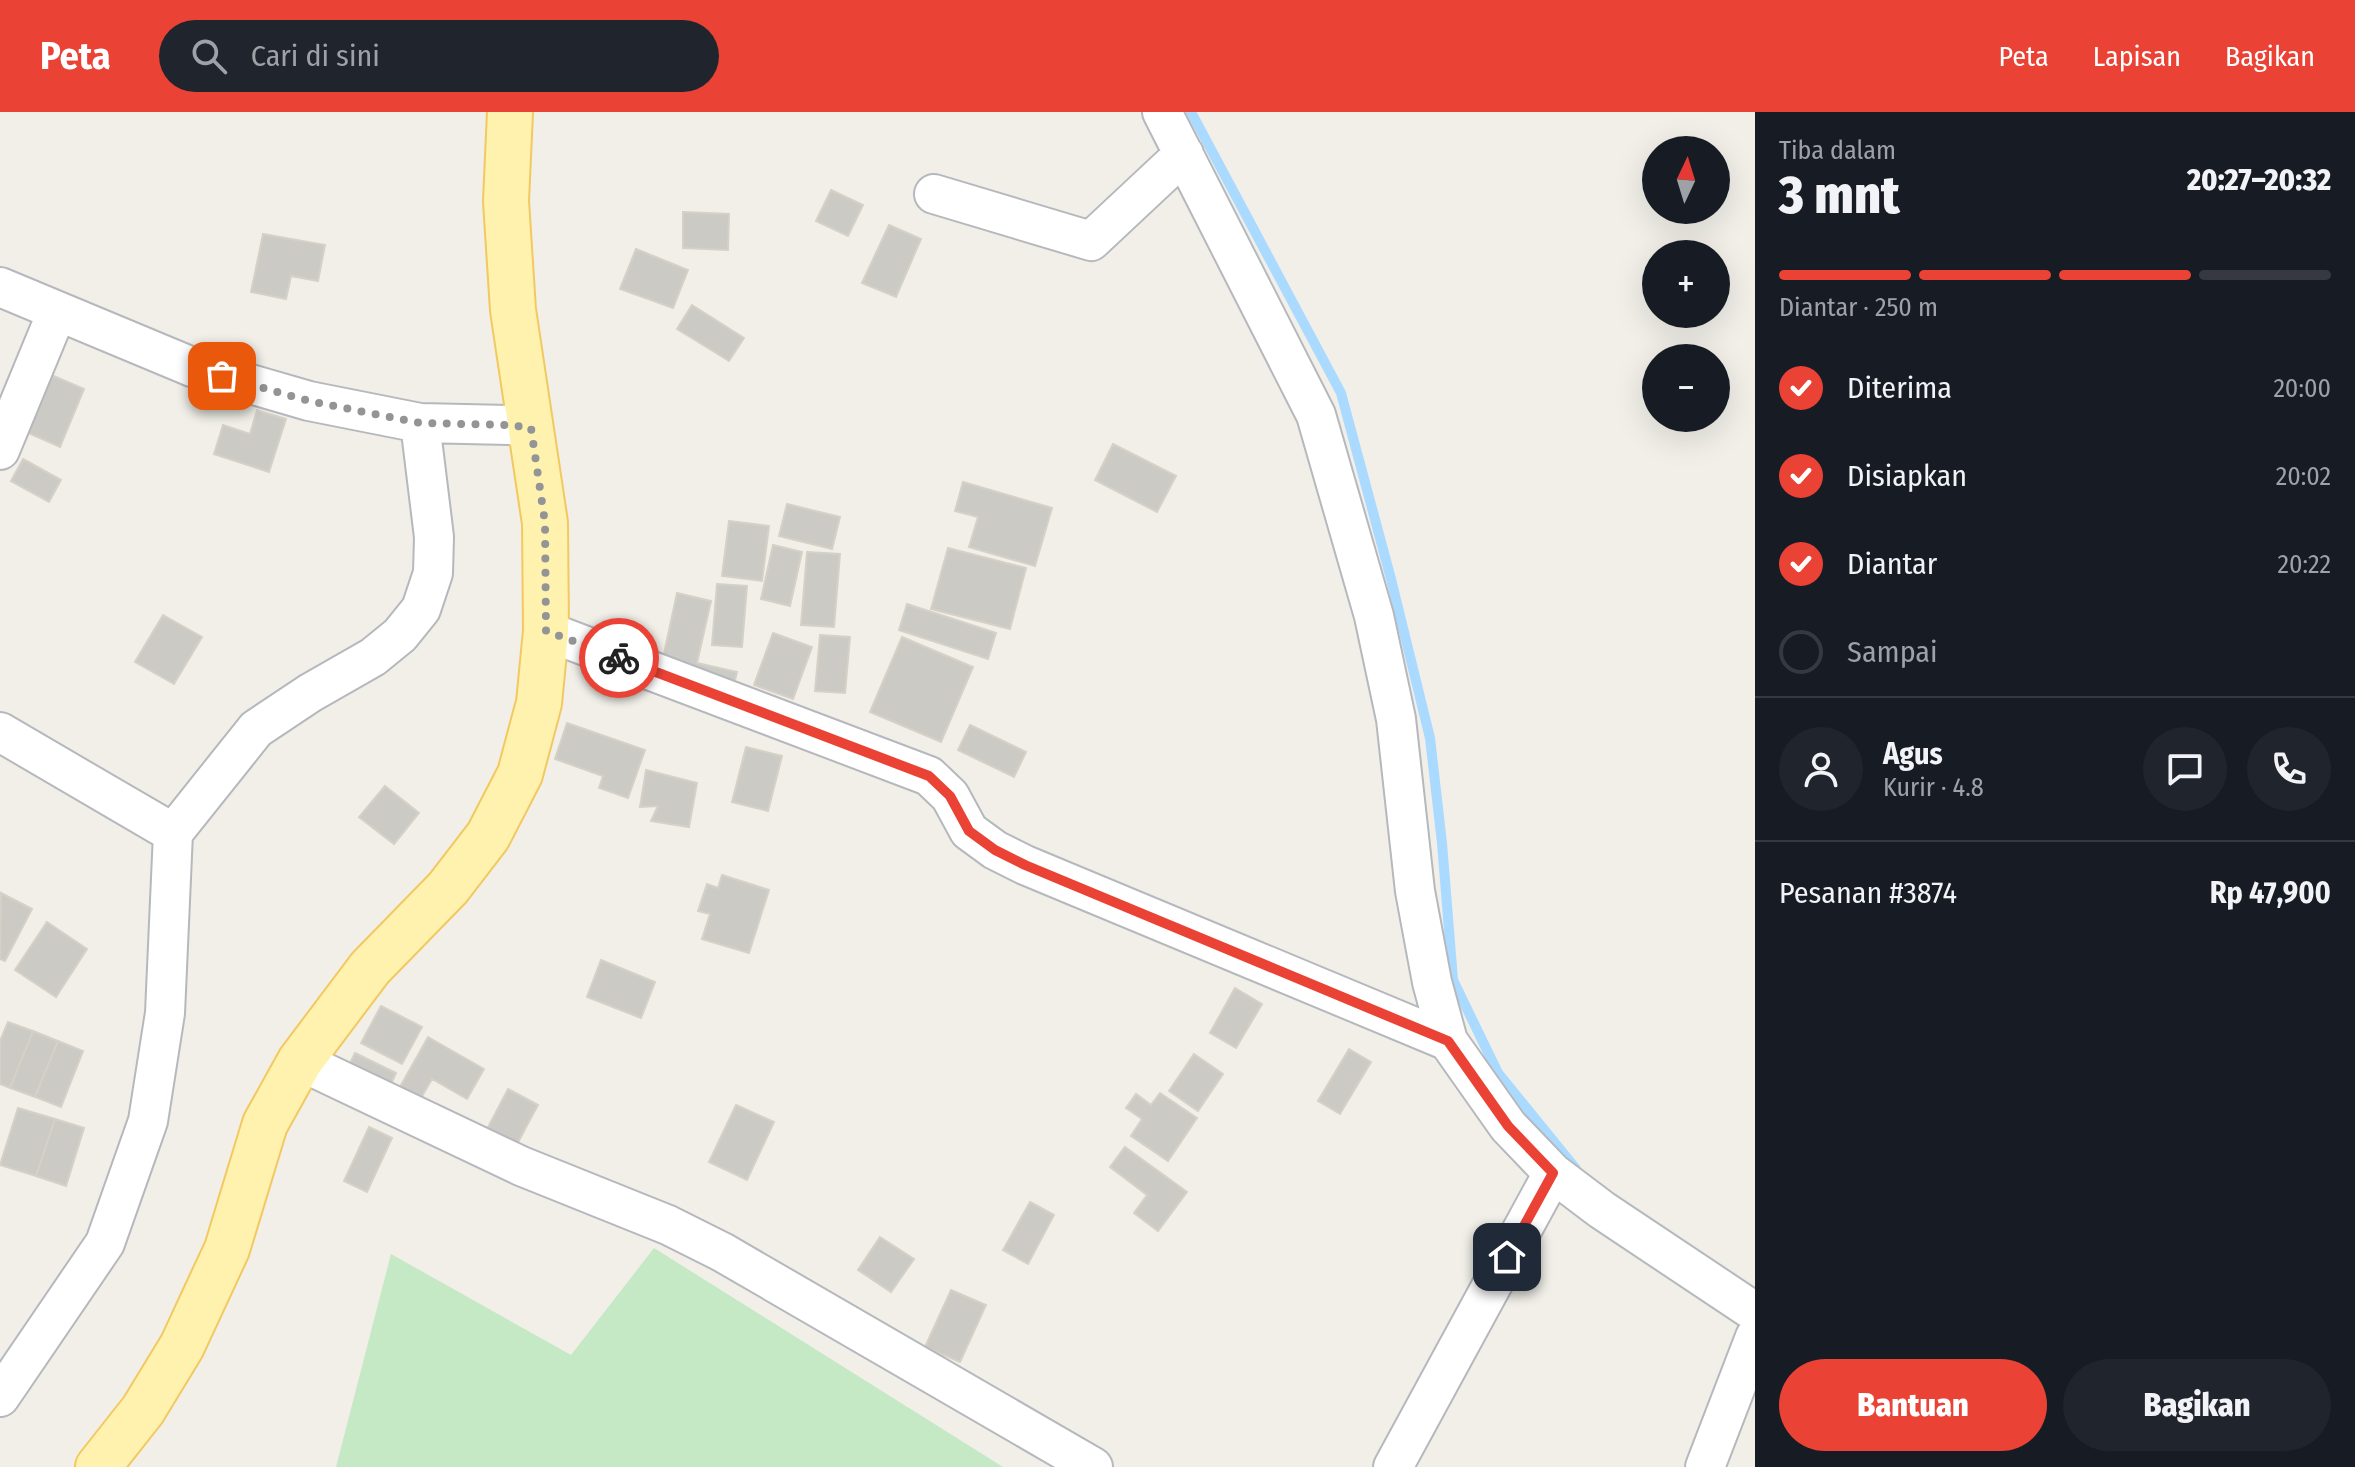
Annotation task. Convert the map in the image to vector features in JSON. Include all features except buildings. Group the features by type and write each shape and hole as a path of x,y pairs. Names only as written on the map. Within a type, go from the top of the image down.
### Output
{"main road":[{"path":"98,1467 143,1410 182,1346 227,1249 265,1124 300,1061 370,968 448,888 488,836 520,774 539,703 546,631 545,523 520,426 506,201 510,112"}],"street":[{"path":"1162,112 1316,415 1374,616 1396,719 1415,891 1432,982 1448,1041 1508,1126 1553,1173 1602,1210 1755,1312"},
{"path":"934,194 1091,241 1184,154"},
{"path":"0,287 192,367 309,401 426,423 520,426"},
{"path":"0,450 57,312"},
{"path":"0,1397 105,1243 148,1121 165,1013 173,833 256,729 373,657 400,635 421,609 433,573 434,537 426,423"},
{"path":"546,631 929,776 950,796 969,831 1005,855 1448,1041"},
{"path":"0,732 173,833"},
{"path":"300,1061 521,1166 668,1225 722,1252 1093,1467"},
{"path":"1393,1467 1553,1173"},
{"path":"1705,1467 1755,1337"}],"green space":[{"path":"654,1248 1003,1467 336,1467 391,1254 571,1355"}],"waterway":[{"path":"1191,112 1341,393 1430,738 1453,980 1498,1073 1576,1169"}],"way so far":[{"path":"222,376 309,401 420,423 531,428 545,523 546,631 619,658"}],"route":[{"path":"619,658 929,776 950,796 969,831 995,850 1448,1041 1508,1126 1553,1173 1507,1257"}]}
